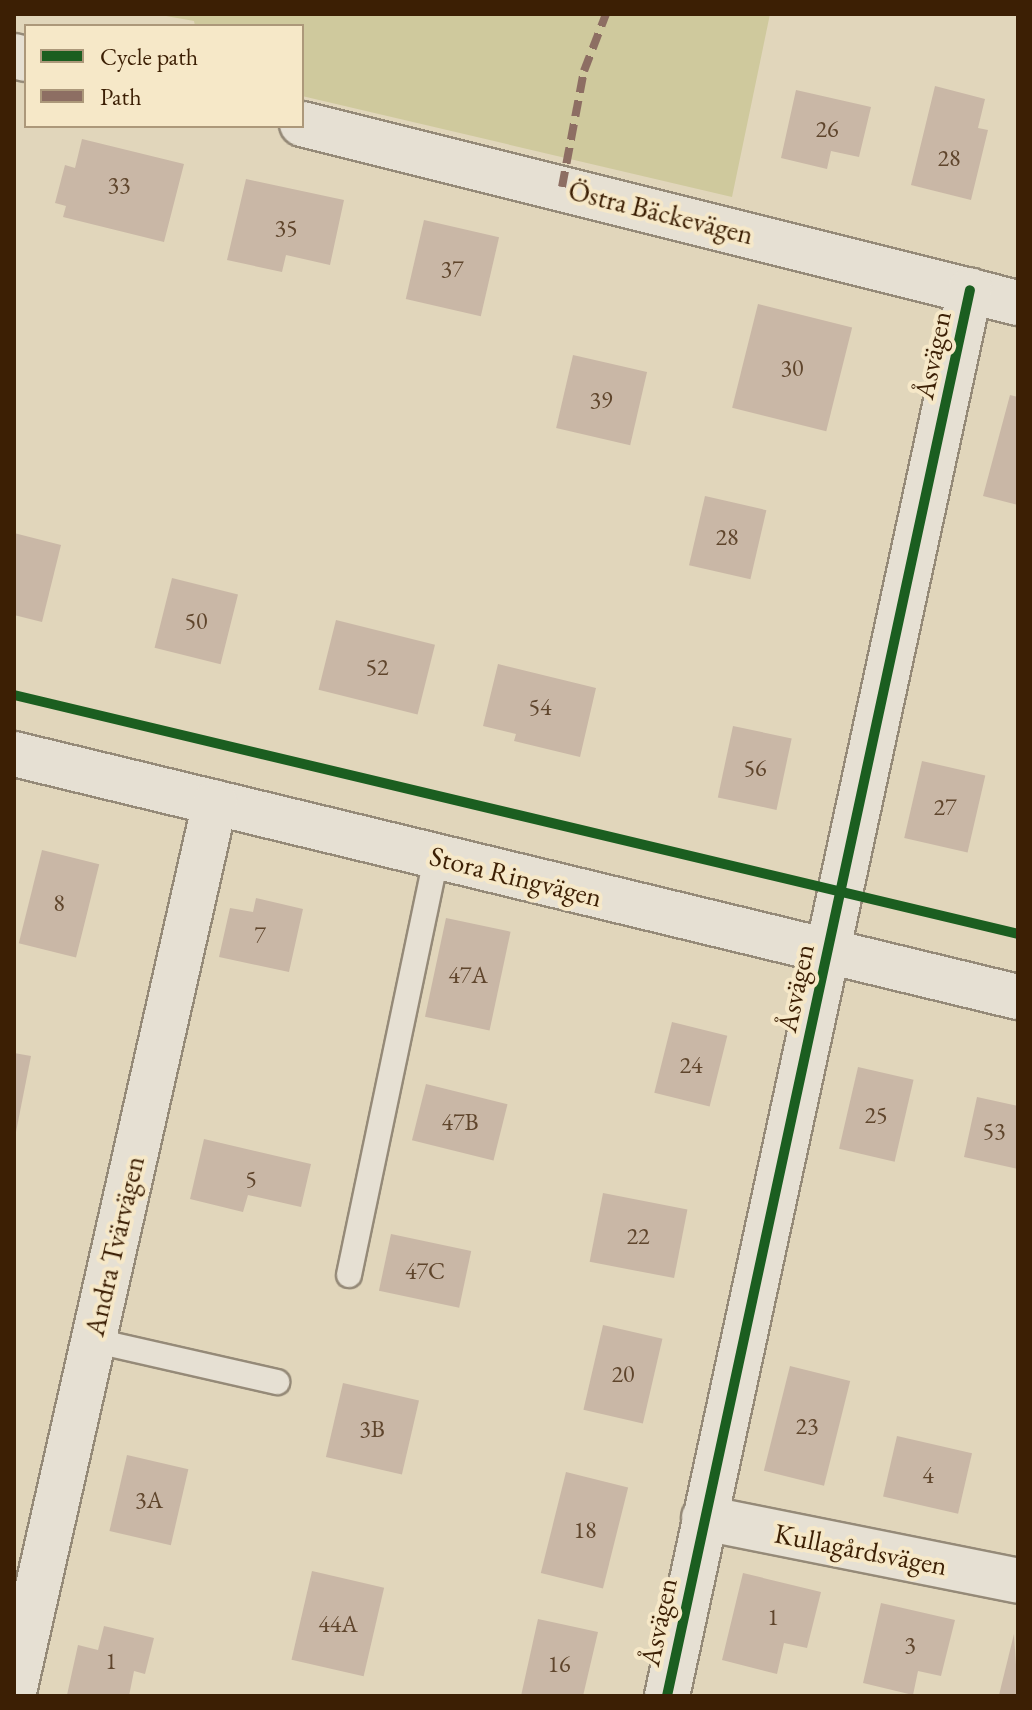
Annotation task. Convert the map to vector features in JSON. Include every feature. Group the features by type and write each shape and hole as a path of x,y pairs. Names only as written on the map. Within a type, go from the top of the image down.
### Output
{"street":[{"name":"Östra Bäckevägen","path":"304,124 1018,303"},
{"name":"Åsvägen","path":"667,1696 970,290"},
{"name":"Stora Ringvägen","path":"14,754 1018,997"},
{"name":"Andra Tvärvägen","path":"14,1692 215,802"},
{"name":"Kullagårdsvägen","path":"704,1518 1018,1581"}],"lane":[{"path":"349,1275 436,857"},
{"path":"92,1340 277,1382"}],"shaded area":[{"path":"155,14 770,14 732,197 304,96 304,24 195,24 194,21"}],"building":[{"path":"935,86 985,99 978,128 988,130 971,200 911,185"},
{"path":"796,90 871,107 859,157 831,151 827,169 781,158"},
{"path":"82,139 184,164 164,242 63,217 66,206 55,203 65,165 75,168"},
{"path":"246,179 344,200 330,265 286,255 282,272 227,260"},
{"path":"424,220 499,237 481,316 406,299"},
{"path":"758,304 852,327 826,431 732,408"},
{"path":"573,355 647,372 630,445 556,428"},
{"path":"1010,395 1018,397 1018,505 983,496"},
{"path":"705,496 766,510 750,579 689,565"},
{"path":"14,533 61,545 42,622 14,615"},
{"path":"172,578 238,594 221,664 155,648"},
{"path":"336,620 435,645 418,715 319,690"},
{"path":"498,664 596,688 580,757 514,741 516,734 483,726"},
{"path":"733,726 792,738 777,810 718,797"},
{"path":"922,761 985,776 968,853 904,838"},
{"path":"42,850 99,864 76,957 19,943"},
{"path":"256,898 303,909 289,972 219,957 230,908 253,912"},
{"path":"446,918 511,932 490,1031 425,1017"},
{"path":"672,1022 727,1036 710,1107 654,1093"},
{"path":"14,1053 31,1056 15,1137 14,1137"},
{"path":"858,1067 914,1080 895,1162 839,1149"},
{"path":"426,1084 508,1104 493,1161 412,1140"},
{"path":"977,1097 1018,1106 1018,1169 964,1157"},
{"path":"204,1139 311,1164 301,1207 248,1195 243,1212 190,1199"},
{"path":"603,1193 687,1209 674,1278 590,1262"},
{"path":"391,1234 471,1251 459,1308 379,1291"},
{"path":"603,1325 662,1339 643,1423 583,1410"},
{"path":"790,1366 850,1381 824,1486 764,1471"},
{"path":"343,1383 419,1401 402,1475 326,1457"},
{"path":"897,1436 972,1453 958,1514 883,1496"},
{"path":"127,1455 188,1469 171,1545 109,1531"},
{"path":"566,1472 628,1487 603,1588 541,1573"},
{"path":"312,1571 384,1588 364,1676 292,1660"},
{"path":"743,1573 821,1592 807,1648 784,1643 777,1674 722,1660"},
{"path":"881,1603 955,1620 941,1676 918,1671 913,1695 863,1683"},
{"path":"538,1619 598,1632 583,1696 521,1696"},
{"path":"104,1626 154,1638 145,1674 134,1671 129,1696 67,1695 78,1645 98,1650"},
{"path":"1014,1634 1018,1696 1003,1696 999,1695"}],"marked path":[{"path":"562,187 584,71 606,14"}],"cycle path":[{"path":"667,1696 970,290"},
{"path":"14,695 1018,934"}]}
